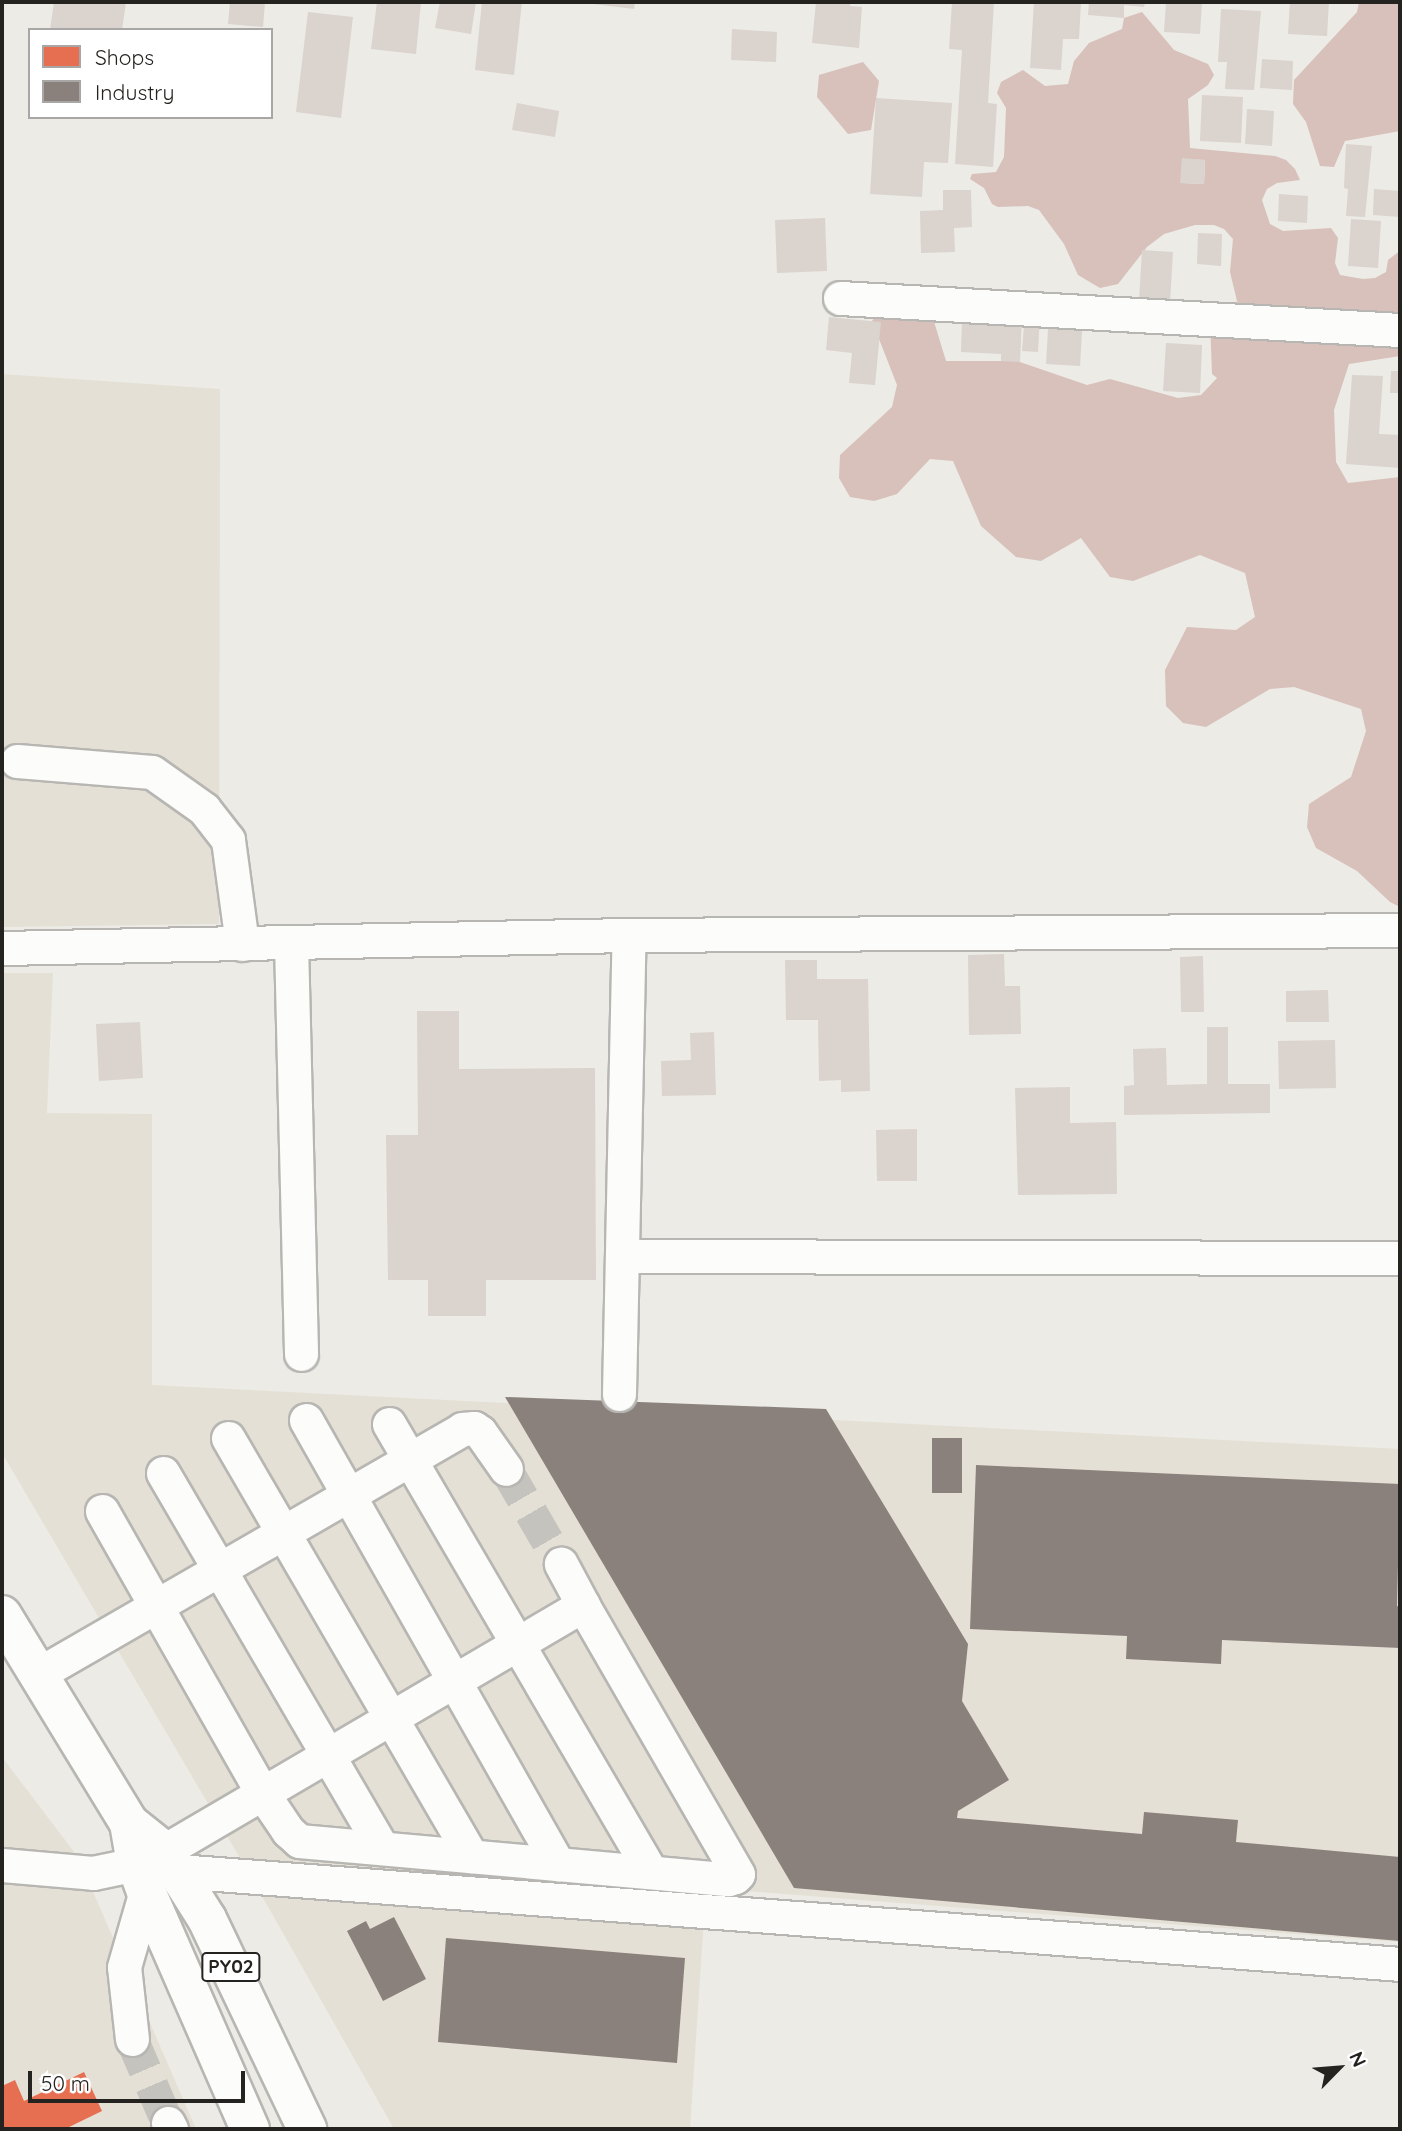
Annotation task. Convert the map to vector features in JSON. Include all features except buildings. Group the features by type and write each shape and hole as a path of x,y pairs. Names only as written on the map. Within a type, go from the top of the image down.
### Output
{"main road":[{"name":"PY02","path":"2,1615 40,1673 156,1869 250,2129"},
{"name":"PY02","path":"156,1869 207,1919 307,2129"}],"street":[{"path":"840,298 1400,330"},
{"path":"17,761 152,772 204,809 228,841 242,944"},
{"path":"2,948 629,935 1400,930"},
{"path":"620,1394 629,935"},
{"path":"291,943 301,1354"},
{"path":"622,1256 1400,1258"},
{"path":"306,1420 455,1678 558,1864"},
{"path":"389,1424 652,1872"},
{"path":"40,1673 463,1429 474,1428 506,1469"},
{"path":"228,1438 471,1856"},
{"path":"163,1473 382,1848"},
{"path":"102,1511 263,1794 288,1831 299,1841 728,1879 738,1874 561,1564"},
{"path":"132,2039 124,1967 156,1869 263,1794 515,1642 583,1605"},
{"path":"2,1865 93,1873 156,1869 1400,1964"}],"shaded area":[{"path":"1359,2 1400,2 1400,131 1345,141 1334,167 1320,166 1306,122 1293,104 1294,80 1357,12"},
{"path":"1142,12 1174,50 1208,64 1214,75 1208,85 1188,99 1190,148 1275,156 1286,160 1295,169 1300,180 1277,183 1267,189 1262,200 1270,224 1283,231 1331,228 1338,238 1335,263 1340,275 1375,278 1386,272 1388,260 1397,253 1400,254 1400,356 1349,364 1334,410 1336,462 1348,483 1400,477 1400,907 1390,902 1357,871 1316,848 1307,827 1309,804 1351,777 1366,731 1361,709 1294,687 1270,689 1206,727 1183,723 1166,706 1165,670 1187,627 1236,630 1255,617 1245,573 1200,555 1133,581 1110,577 1081,538 1041,561 1016,557 981,526 953,461 930,459 897,494 874,501 850,497 839,478 840,455 892,407 897,385 872,321 887,302 932,315 946,361 1017,361 1087,385 1110,379 1178,398 1201,395 1217,378 1212,374 1210,320 1238,305 1230,272 1233,239 1224,229 1214,225 1195,225 1164,234 1147,247 1118,284 1100,288 1078,275 1064,244 1039,210 1028,206 998,207 992,204 984,188 970,179 972,174 996,172 1004,157 1006,108 997,93 1001,82 1023,70 1045,86 1068,84 1074,61 1089,43 1122,29 1124,18","holes":["1182,159 1205,160 1204,184 1181,183"]},
{"path":"863,62 879,81 871,130 848,134 817,97 819,75"},
{"path":"2,374 220,389 219,924 2,927"},
{"path":"2,973 53,973 47,1113 152,1114 152,1385 1400,1449 1400,1942 706,1888 690,2129 394,2129 250,1875 2,1453"},
{"path":"2,1757 78,1857 196,2129 2,2129"}],"tunnel":[{"path":"506,1469 561,1564"},
{"path":"132,2039 168,2123"}]}
